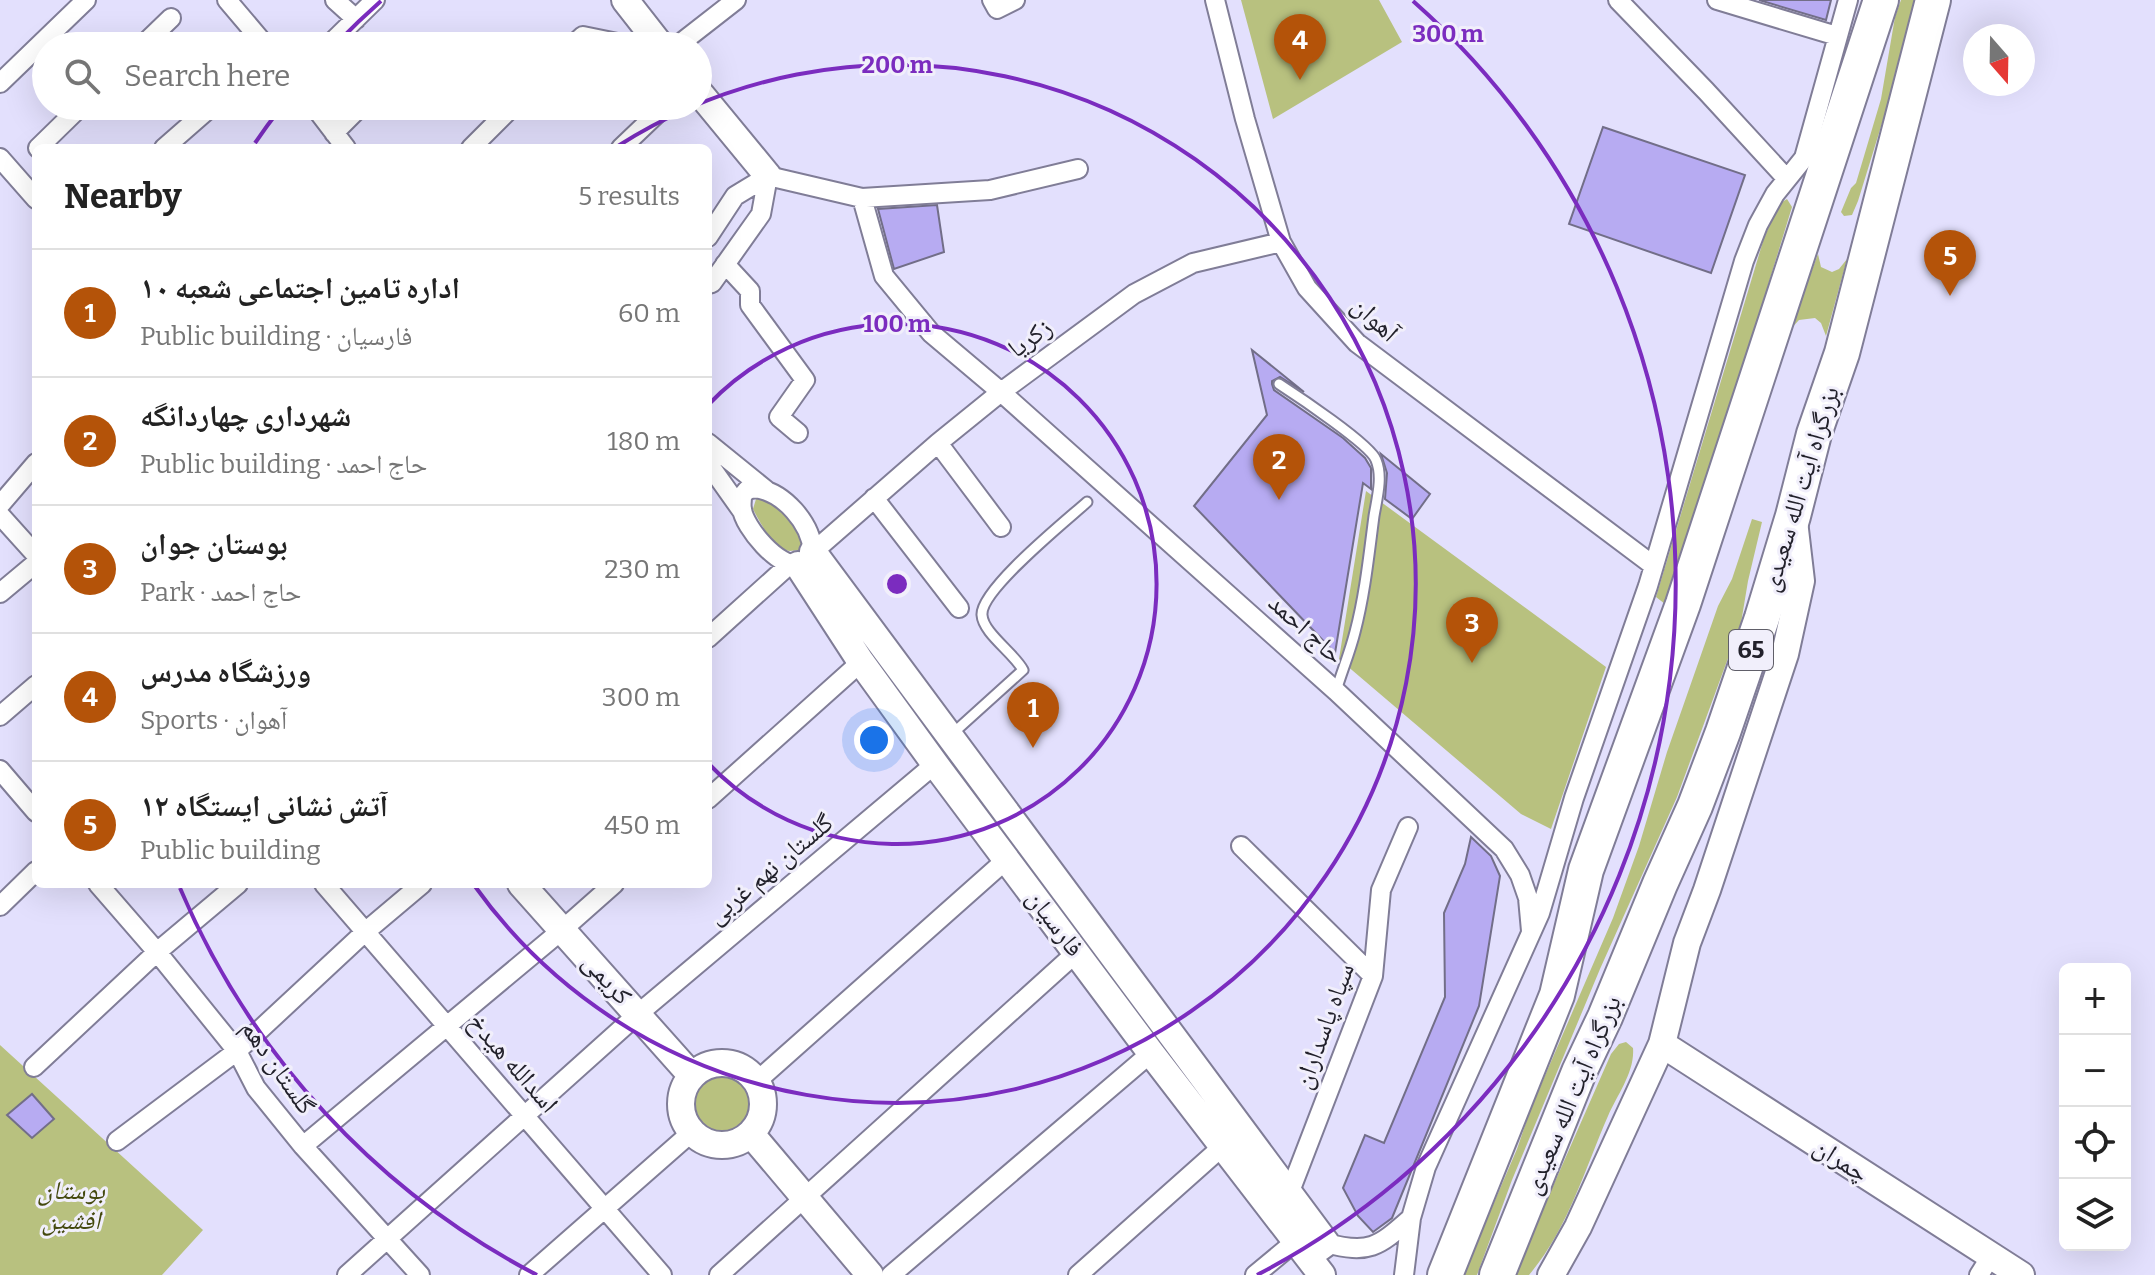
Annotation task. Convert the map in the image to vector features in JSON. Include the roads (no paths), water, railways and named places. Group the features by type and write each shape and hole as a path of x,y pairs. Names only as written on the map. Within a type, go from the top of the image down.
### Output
{"highway":[{"name":"بزرگراه آیت الله سعیدی","path":"1445,1275 1557,995 1586,870 1683,604 1816,162 1881,0"},
{"name":"بزرگراه آیت الله سعیدی","path":"1497,1275 1579,1072 1695,806 1762,618 1814,434 1842,353 1933,0"}],"street":[{"path":"53,32 86,0"},
{"path":"227,0 254,32"},
{"path":"335,0 356,19"},
{"path":"343,32 375,0"},
{"path":"695,32 736,0"},
{"path":"995,5 1015,0"},
{"name":"آهوان","path":"1215,0 1281,242 1307,288 1357,343 1654,566"},
{"path":"1618,0 1787,179"},
{"path":"1717,0 1837,36"},
{"path":"1404,1275 1411,1218 1426,1167 1540,913 1574,798 1654,566 1744,261 1758,225 1775,194 1787,179 1816,162 1837,36 1848,0"},
{"path":"631,2 651,32"},
{"path":"156,32 171,18"},
{"path":"0,83 32,52"},
{"path":"712,108 768,176 862,198 990,190 1078,169"},
{"path":"42,144 67,120"},
{"path":"169,144 196,120"},
{"path":"324,120 343,144"},
{"path":"334,133 347,120"},
{"path":"475,144 499,120"},
{"path":"625,144 650,120"},
{"path":"13,172 32,154"},
{"path":"0,158 32,194"},
{"path":"712,231 735,196 768,176"},
{"path":"712,283 761,214 768,176"},
{"name":"حاج احمد","path":"862,198 884,276 931,333 1336,691 1504,849 1520,875 1528,898 1531,934"},
{"name":"زکریا","path":"712,634 802,553 839,529 1001,392 1134,294 1193,263 1281,242"},
{"path":"725,264 750,291 750,305 805,380 779,417 798,433"},
{"path":"938,443 1001,527"},
{"path":"712,446 799,517 802,553 775,555 751,529 742,511 712,474"},
{"path":"0,505 32,468"},
{"path":"742,511 742,496 747,490 766,490"},
{"path":"874,498 959,608"},
{"path":"0,515 32,551"},
{"path":"1551,1275 1578,1227 1662,1044 1687,943 1785,654 1801,581 1793,516"},
{"name":"فارسیان","path":"802,553 861,662 935,764 1151,1053 1313,1254"},
{"name":"فارسیان","path":"802,553 949,737 1289,1194 1313,1254"},
{"path":"0,593 32,566"},
{"path":"712,795 861,662"},
{"path":"0,716 32,688"},
{"name":"گلستان نهم غربی","path":"347,1275 638,1014 935,764"},
{"path":"0,770 32,807"},
{"name":"سپاه پاسداران","path":"1289,1194 1373,976 1381,890 1408,827"},
{"path":"1241,846 1373,976"},
{"path":"757,1081 1007,859"},
{"path":"1540,913 1586,870"},
{"path":"0,906 32,875"},
{"name":"گلستان دهم","path":"101,888 237,1051 256,1088 303,1146 420,1275"},
{"path":"34,1067 157,952 233,888"},
{"name":"اسدالله هیدخ","path":"327,888 662,1275"},
{"path":"117,1141 237,1051 365,932 417,888"},
{"name":"کریمی","path":"525,888 692,1076"},
{"path":"303,1146 609,888"},
{"path":"719,1275 1077,952"},
{"name":"چمران","path":"1662,1044 1985,1265 2021,1275"},
{"path":"891,1275 1151,1053"},
{"path":"725,1062 738,1065 757,1081 763,1093 764,1108 760,1122 751,1134 740,1141 726,1145 712,1144 692,1132 682,1116 684,1088 701,1068 725,1062"},
{"path":"529,1275 692,1132"},
{"path":"751,1134 870,1275"},
{"path":"1078,1275 1223,1146"},
{"path":"1255,1275 1313,1254 1369,1248 1384,1241 1411,1218"}],"lane":[{"path":"1279,384 1337,425 1372,454 1377,462 1379,480 1364,586 1356,630 1336,691"},
{"path":"949,737 1023,670 985,626 982,615 984,605 993,590 1087,502"}],"place":[{"name":"ورزشگاه مدرس","path":"1300,80"},
{"name":"آتش نشانی ایستگاه ۱۲","path":"1950,296"},
{"name":"شهرداری چهاردانگه","path":"1279,500"},
{"name":"بوستان جوان","path":"1472,663"},
{"name":"اداره تامین اجتماعی شعبه ۱۰","path":"1033,748"}],"park label":[{"name":"بوستان افشین","path":"71,1205"}]}
